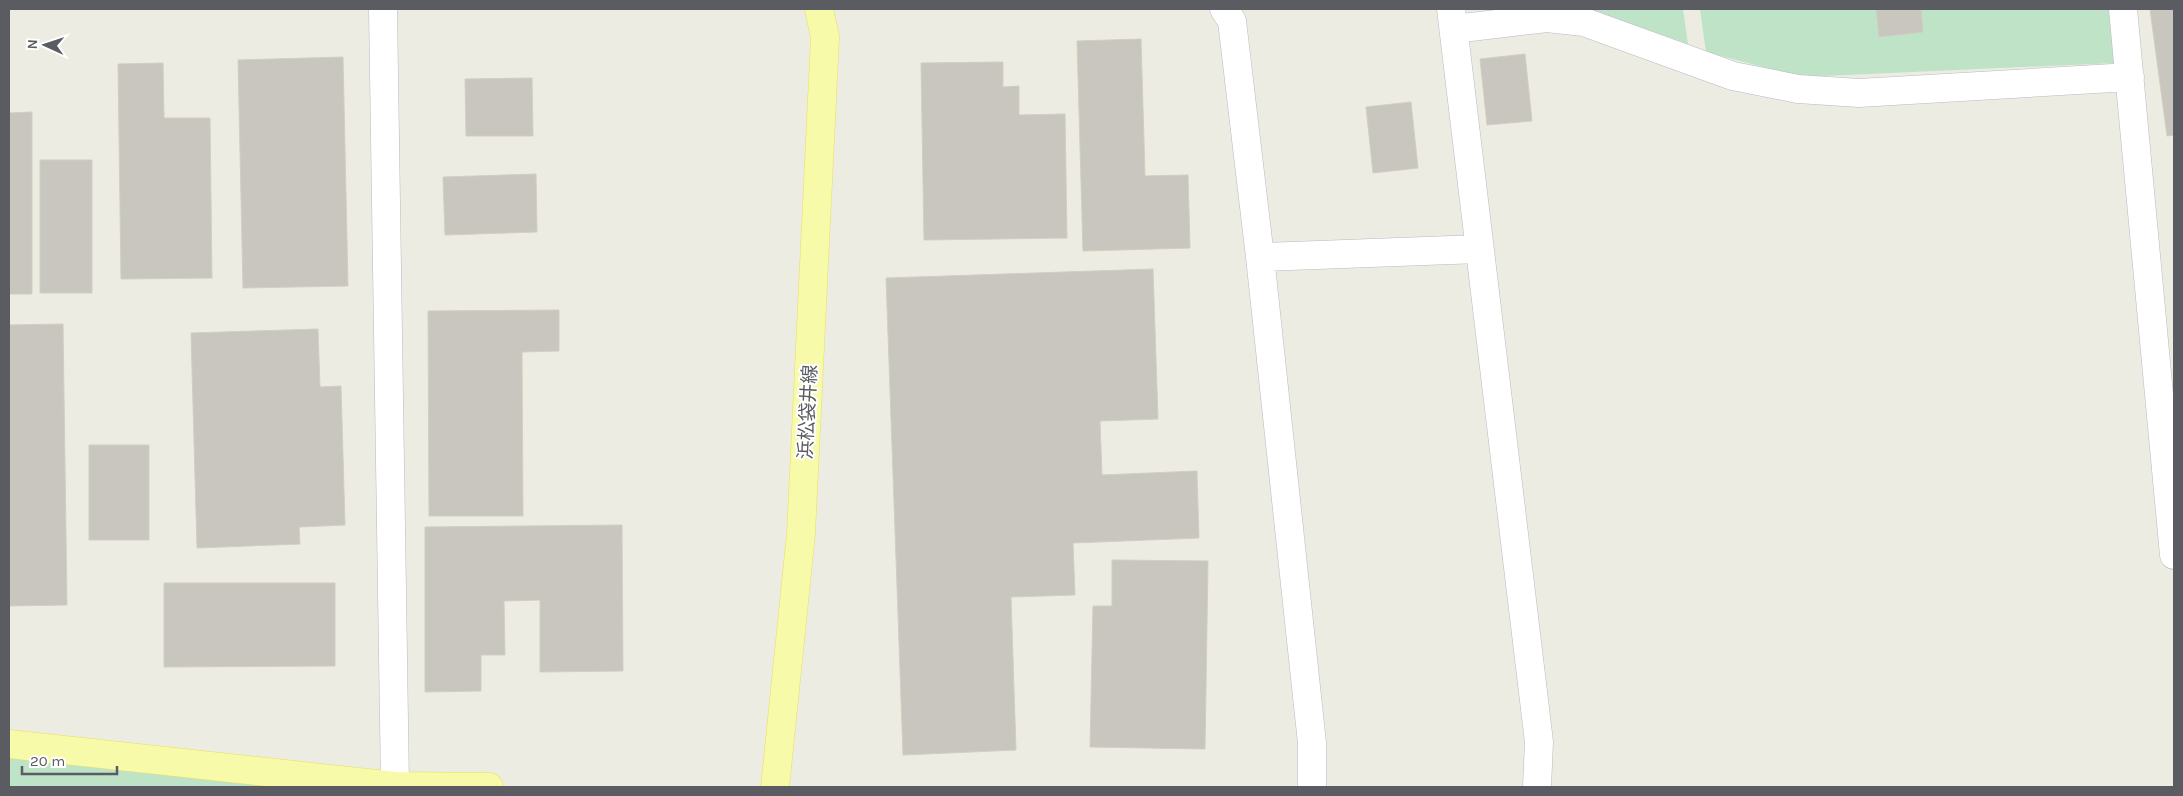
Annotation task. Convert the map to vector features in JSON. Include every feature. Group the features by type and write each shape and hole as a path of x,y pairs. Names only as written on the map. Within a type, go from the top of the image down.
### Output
{"main road":[{"name":"浜松袋井線","path":"775,787 801,534 825,37 820,9"},
{"name":"浜松袋井線","path":"825,37 836,9"},
{"path":"9,744 395,786 489,787"}],"street":[{"path":"383,9 395,786"},
{"path":"1224,9 1232,20 1260,257 1312,743 1312,787"},
{"path":"2123,9 2174,555"},
{"path":"1537,787 1539,742 1452,19 1547,18 1584,22 1733,76 1798,89 1858,92 2130,77"},
{"path":"1260,257 1479,249"}],"green space":[{"path":"1589,9 1683,9 1688,44"},
{"path":"1700,9 2109,9 2115,63 1801,77 1706,52"},
{"path":"9,756 367,787 9,787"}],"building":[{"path":"1876,9 1921,9 1923,32 1879,37"},
{"path":"2150,9 2174,9 2174,135 2167,136"},
{"path":"1141,39 1145,176 1188,175 1190,248 1083,251 1077,41"},
{"path":"1525,54 1532,121 1487,125 1480,59"},
{"path":"343,57 348,286 243,288 238,60"},
{"path":"1003,62 1003,87 1019,86 1019,115 1065,114 1067,238 924,240 921,63"},
{"path":"163,63 164,118 210,118 212,278 121,279 118,64"},
{"path":"532,78 533,136 466,136 465,79"},
{"path":"1411,102 1418,168 1373,173 1366,107"},
{"path":"32,112 32,294 9,294 9,113"},
{"path":"40,160 92,160 92,293 40,293"},
{"path":"536,174 537,232 445,235 443,177"},
{"path":"1153,269 1158,419 1100,421 1102,475 1197,471 1199,538 1073,543 1075,595 1011,597 1016,750 903,755 886,278"},
{"path":"559,310 559,351 522,352 523,516 429,516 428,311"},
{"path":"63,324 67,605 9,606 9,325"},
{"path":"318,329 320,387 341,386 345,525 299,527 300,544 197,548 191,333"},
{"path":"89,445 149,445 149,540 89,540"},
{"path":"622,525 623,671 540,672 540,600 504,601 505,655 481,655 481,691 425,692 425,527"},
{"path":"1112,560 1208,561 1205,749 1090,747 1093,606 1112,606"},
{"path":"164,583 335,583 335,666 164,667"}]}
